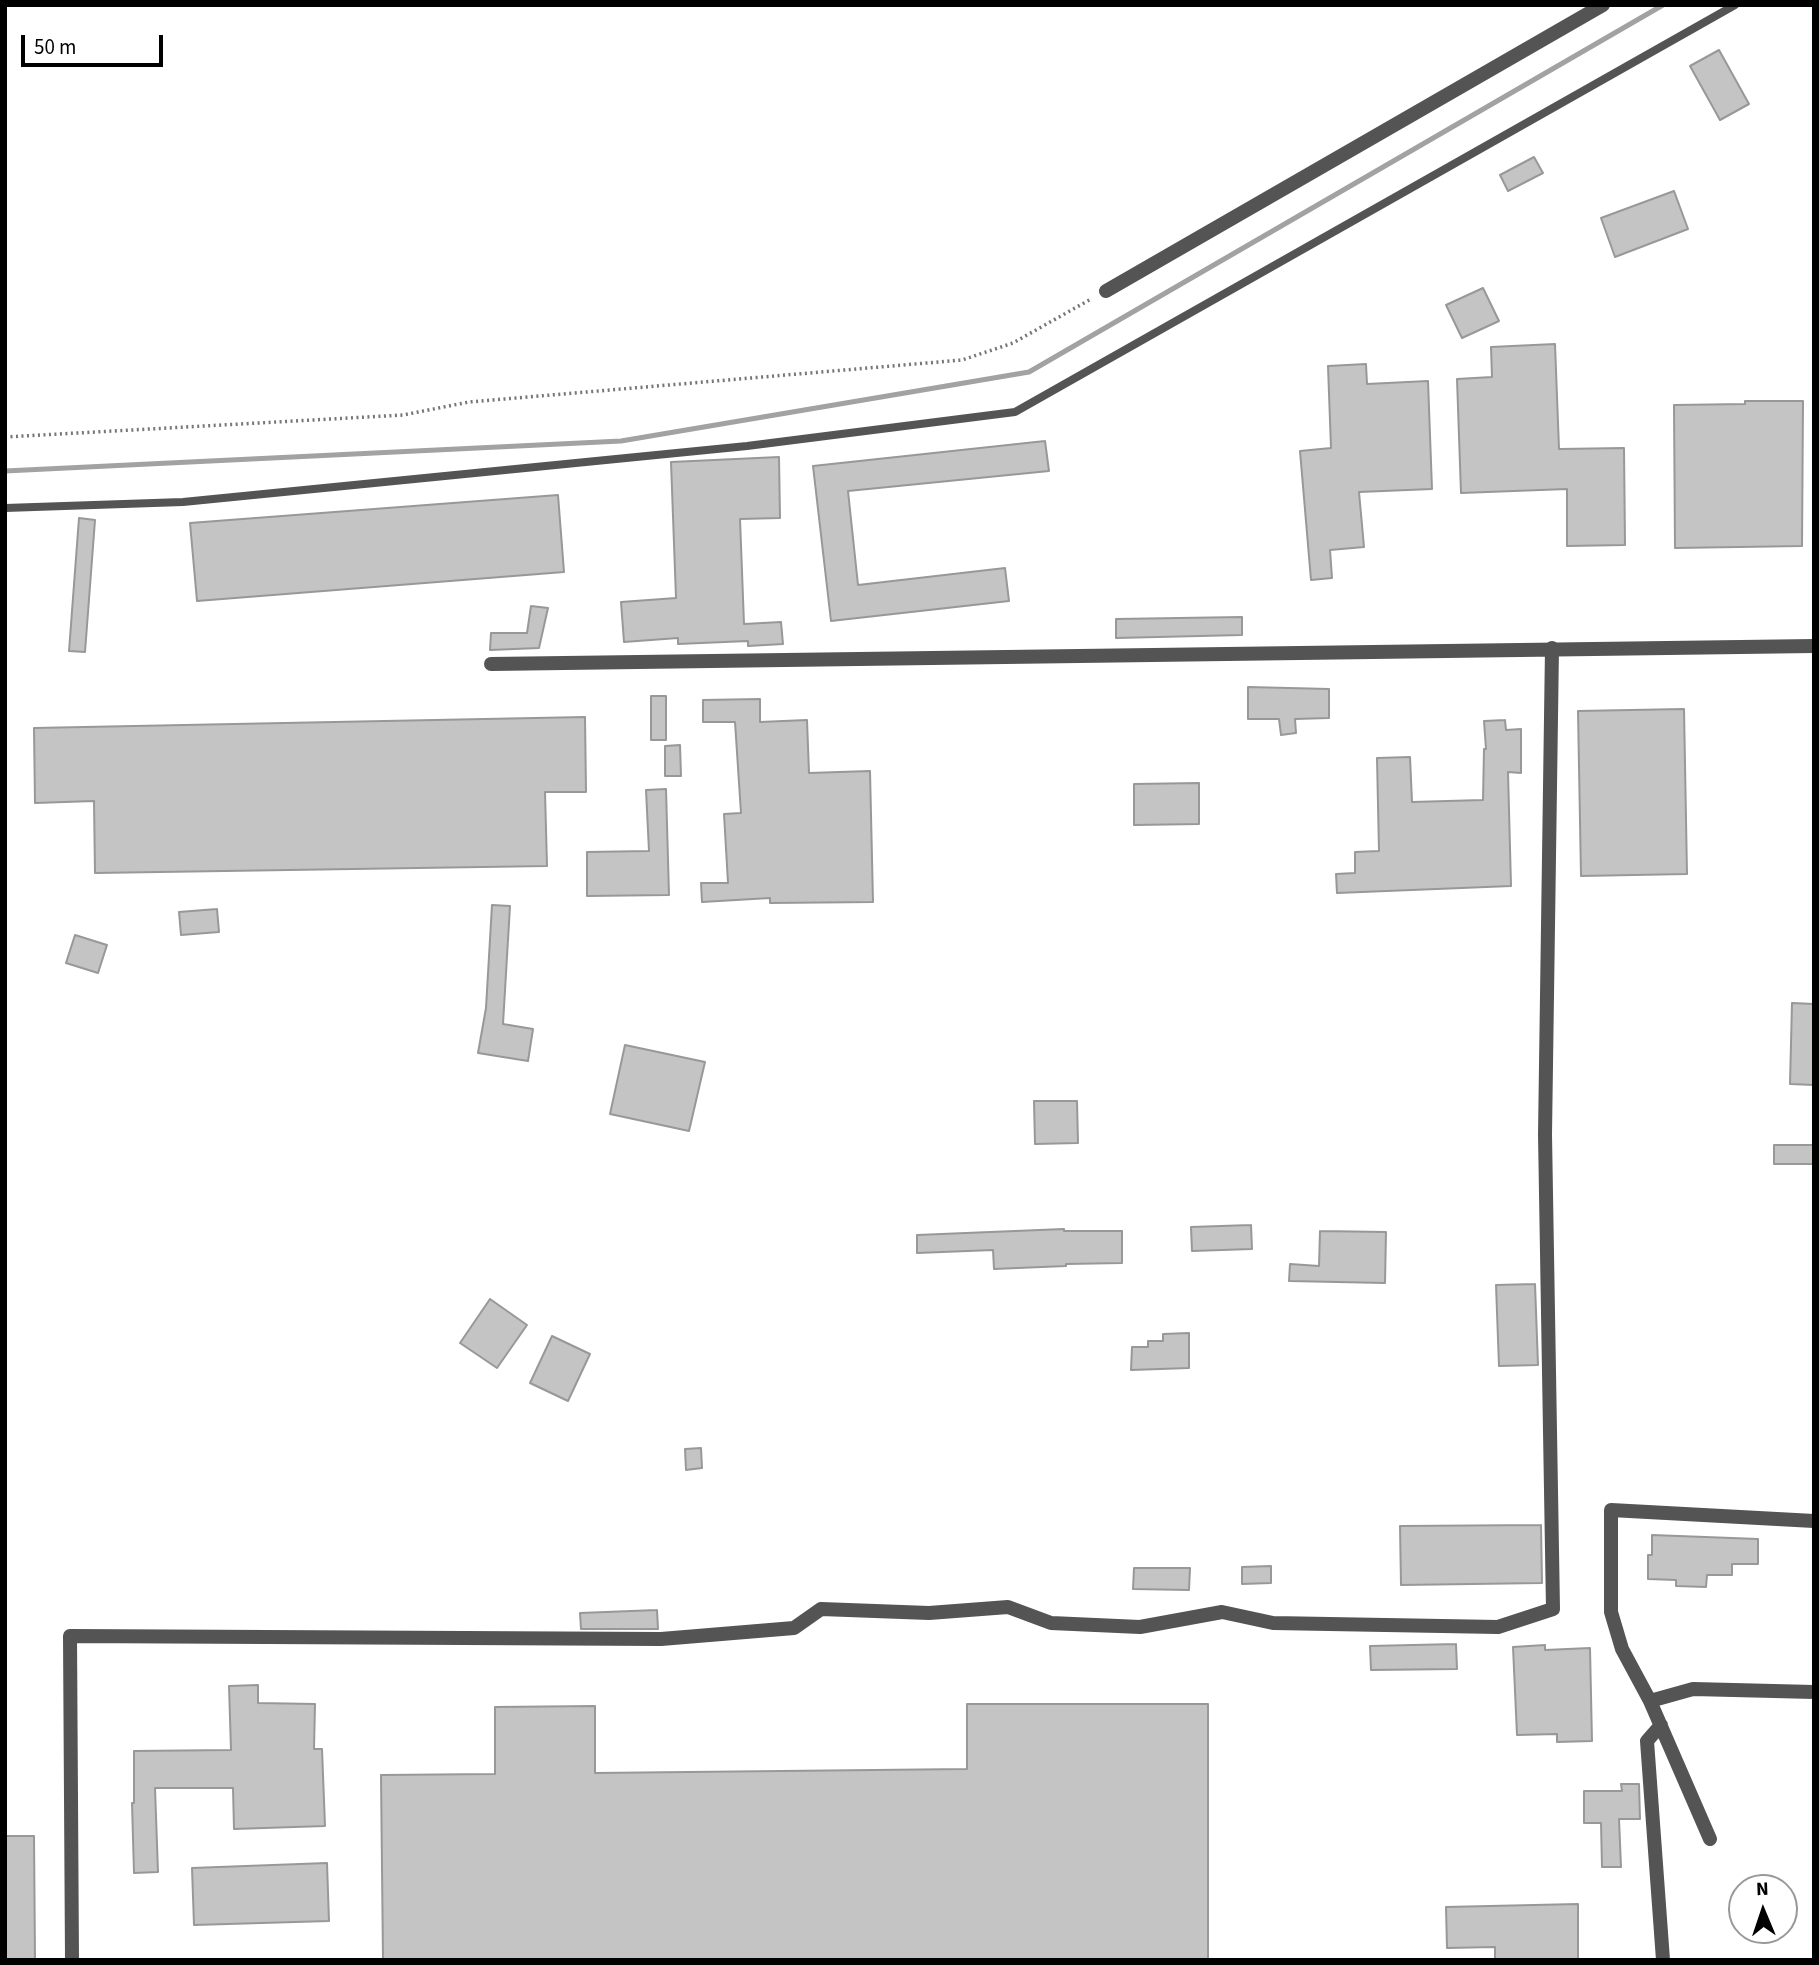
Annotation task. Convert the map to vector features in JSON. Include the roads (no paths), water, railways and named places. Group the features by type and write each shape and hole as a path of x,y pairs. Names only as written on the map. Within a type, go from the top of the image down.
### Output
{"street":[{"path":"1105,291 1603,5"},
{"path":"491,664 1814,646"},
{"path":"72,1960 70,1636 660,1639 794,1628 821,1609 929,1613 1008,1607 1051,1623 1140,1627 1222,1612 1273,1623 1498,1628 1553,1609 1545,1134 1552,648"},
{"path":"1710,1839 1650,1700 1622,1649 1611,1612 1611,1510 1814,1521"},
{"path":"1650,1700 1693,1689 1814,1692"},
{"path":"1661,1725 1647,1741 1663,1960"}],"lane":[{"path":"5,508 197,501 747,446 1015,412 1735,5"}],"waterway":[{"path":"5,471 621,441 1029,372 1663,5"}]}
